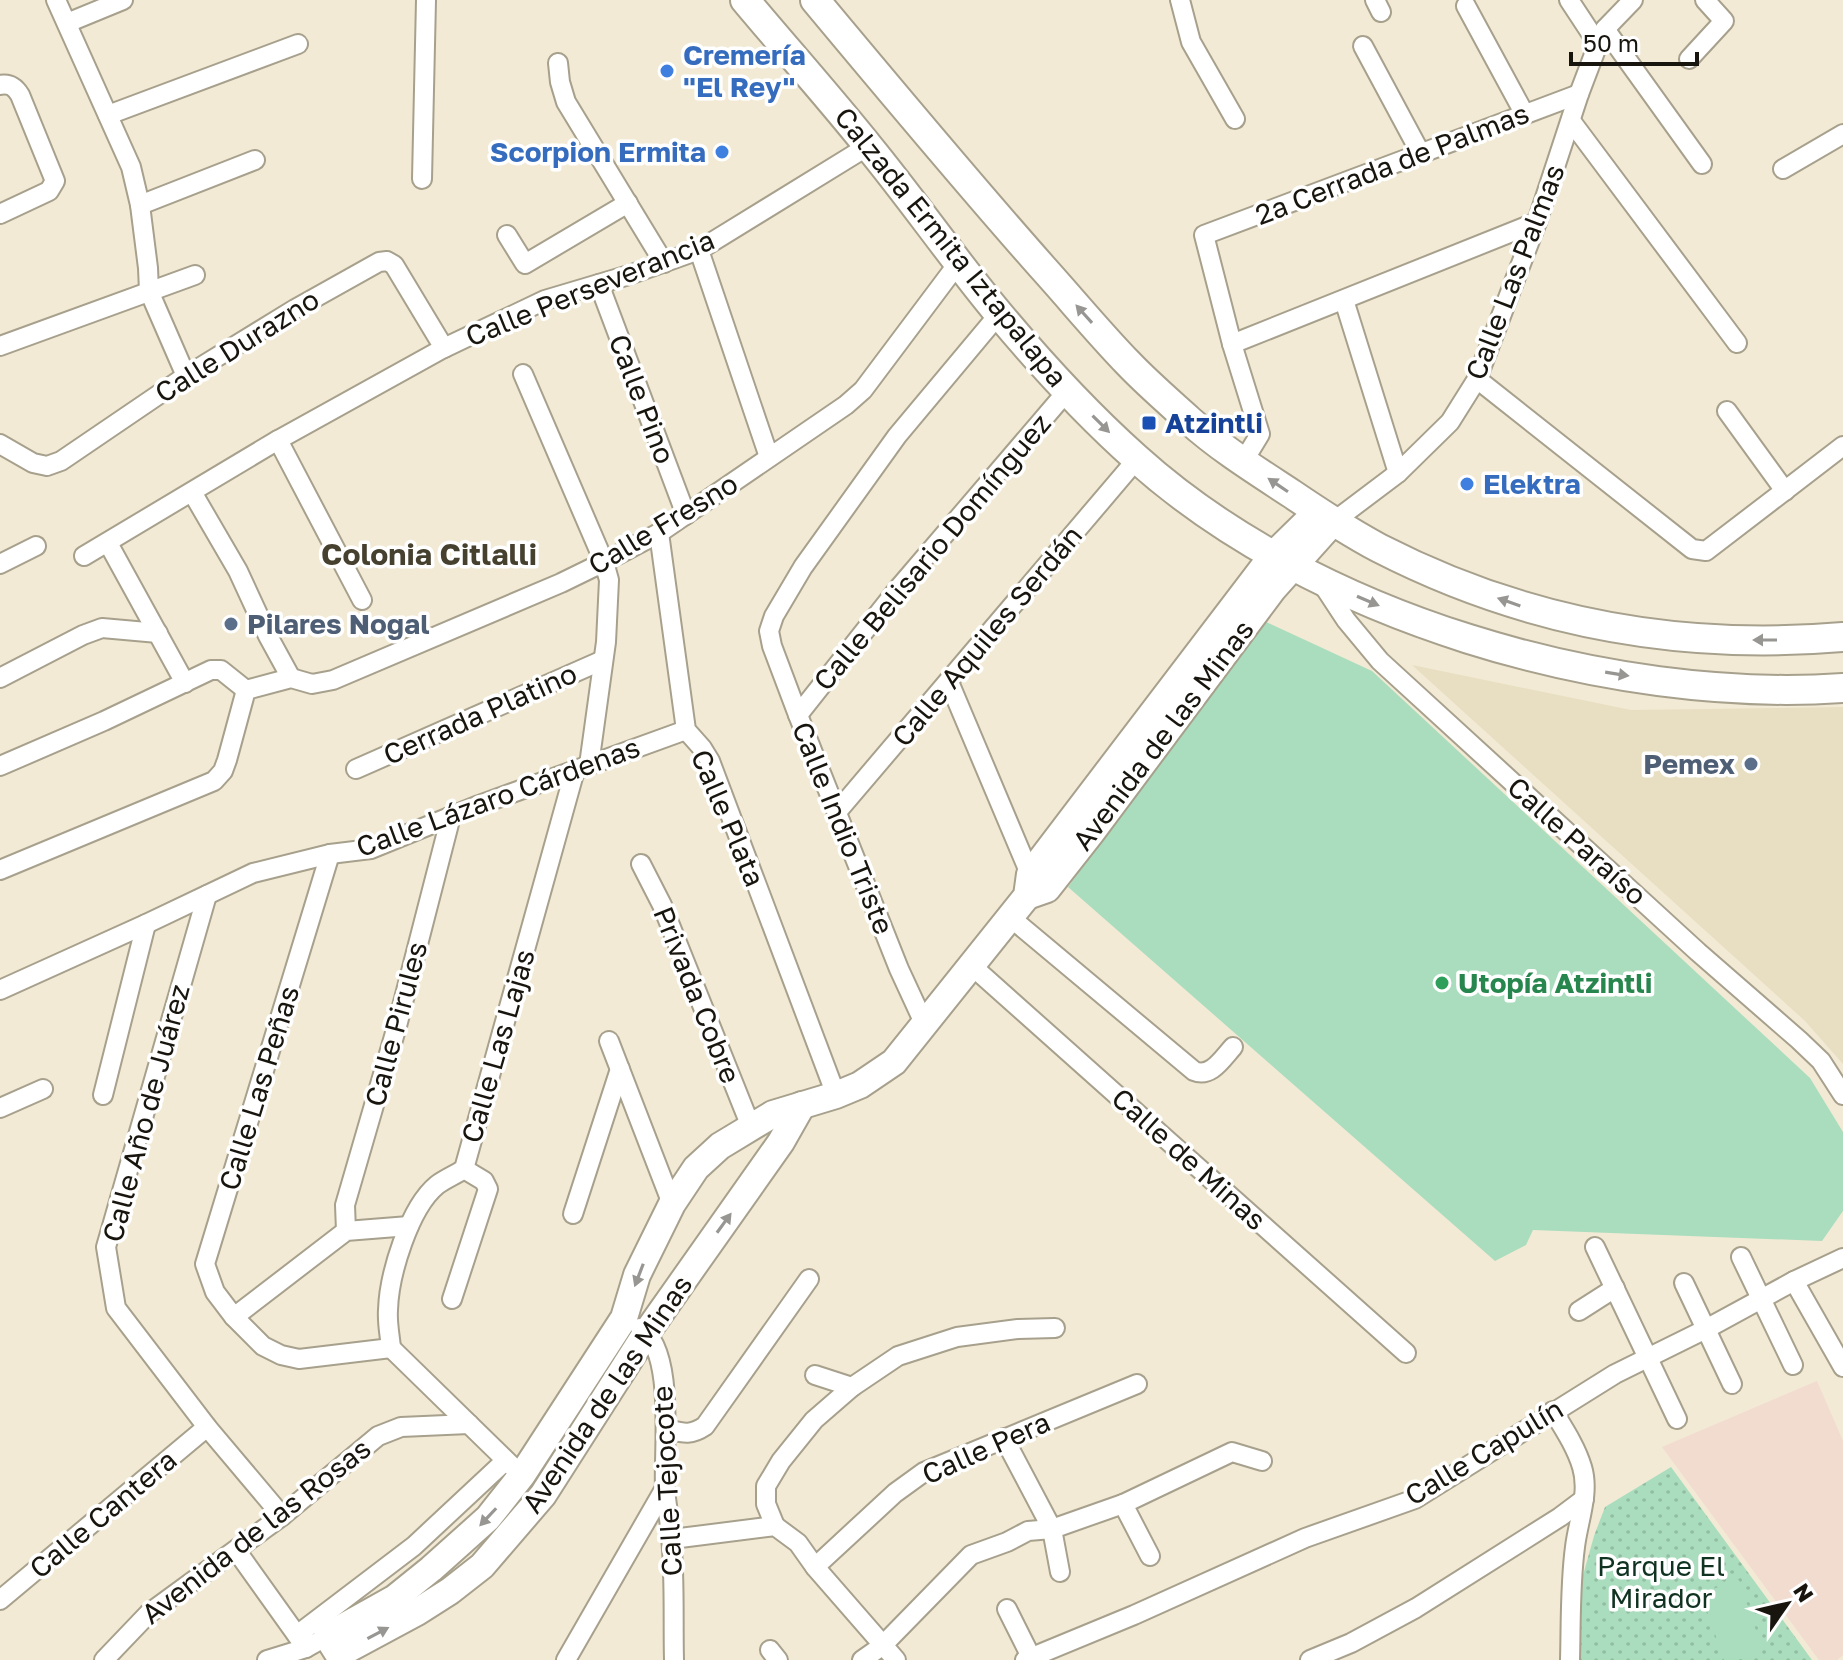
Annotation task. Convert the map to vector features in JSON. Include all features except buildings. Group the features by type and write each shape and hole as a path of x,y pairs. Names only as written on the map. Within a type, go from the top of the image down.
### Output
{"main road":[{"name":"Calzada Ermita Iztapalapa","path":"745,0 868,146 999,314 1068,390 1137,459 1185,498 1282,561 1370,603 1497,647 1579,668 1733,688 1843,688"},
{"name":"Calzada Ermita Iztapalapa","path":"815,0 1006,226 1129,365 1192,422 1243,462 1333,515 1378,547 1425,570 1548,615 1592,625 1637,633 1732,640 1843,637"}],"street":[{"path":"56,0 131,167 140,205 149,291 186,376"},
{"path":"67,23 123,0"},
{"path":"422,179 426,0"},
{"path":"1180,0 1191,42 1235,119"},
{"path":"1569,0 1602,36 1702,164"},
{"name":"Calle Las Palmas","path":"1282,561 1333,515 1398,473 1450,422 1477,379 1537,222 1579,94 1602,36 1633,0"},
{"path":"1689,59 1724,21 1705,0"},
{"path":"1466,6 1524,113"},
{"path":"108,115 298,44"},
{"path":"1363,46 1421,154"},
{"path":"558,63 566,102 664,263"},
{"path":"0,85 15,87 20,95 55,181 49,191 0,214"},
{"name":"2ª Cerrada de Palmas","path":"1232,344 1204,235 1579,94"},
{"path":"1571,121 1737,343"},
{"path":"1783,169 1843,134"},
{"name":"Calle Perseverancia","path":"278,440 444,348 545,300 699,250 868,146"},
{"path":"140,205 255,160"},
{"path":"507,235 525,264 628,203"},
{"path":"1243,462 1260,434 1232,344 1537,222"},
{"path":"699,250 769,457"},
{"name":"Calle Durazno","path":"0,444 33,463 47,466 61,461 186,376 379,262 387,261 394,265 444,348"},
{"name":"Calle Fresno","path":"246,690 291,678 312,684 333,680 547,589 659,533 846,405 863,390 959,262"},
{"path":"0,346 195,275"},
{"name":"Calle Pino","path":"599,284 686,515"},
{"path":"1344,300 1398,473"},
{"name":"Calle Indio Triste","path":"924,1023 899,969 798,715 769,631 774,616 803,567 897,436 999,314"},
{"name":"Calle Las Lajas","path":"391,1348 387,1313 390,1285 418,1207 436,1186 464,1169 582,767 603,660 609,580 604,562 523,374"},
{"path":"1477,379 1692,549 1706,551 1843,446"},
{"name":"Calle Belisario Domínguez","path":"798,715 897,590 1068,390"},
{"path":"1727,411 1785,491"},
{"path":"84,556 278,440 362,600"},
{"name":"Calle Aquiles Serdán","path":"837,812 1137,459"},
{"path":"192,492 238,571 291,678"},
{"name":"Calle Plata","path":"659,533 686,730 710,761 836,1095"},
{"path":"108,543 185,683"},
{"path":"0,564 36,546"},
{"name":"Avenida de las Minas","path":"267,1660 323,1649 417,1612 482,1566 543,1495 636,1325 637,1275 672,1204 696,1168 720,1146 773,1114 860,1085 894,1062 1011,918 1282,561"},
{"name":"Calle Paraíso","path":"1320,580 1346,620 1380,661 1698,952 1799,1040 1821,1061 1843,1095"},
{"path":"0,678 102,628 158,633"},
{"name":"Cerrada Platino","path":"356,769 603,660"},
{"path":"0,766 211,670 221,670 246,690 227,760 214,781 0,870"},
{"path":"949,682 1035,886"},
{"name":"Calle Lázaro Cárdenas","path":"0,990 253,873 330,854 371,849 451,816 686,730"},
{"name":"Calle Pirules","path":"346,1231 345,1205 397,1026 451,816"},
{"name":"Calle Las Peñas","path":"330,854 205,1264 215,1292 234,1317 263,1346 281,1355 299,1359 391,1348"},
{"name":"Privada Cobre","path":"641,864 662,905 751,1127"},
{"name":"Calle Año de Juárez","path":"207,895 106,1247 116,1308 207,1427 282,1516"},
{"path":"1011,918 1194,1071 1206,1074 1233,1047"},
{"path":"103,1095 146,924"},
{"name":"Calle de Minas","path":"972,966 1406,1353"},
{"path":"609,1041 672,1204"},
{"path":"573,1214 620,1069"},
{"path":"0,1108 43,1089"},
{"name":"Avenida de las Minas","path":"323,1649 395,1598 488,1518 514,1468 636,1325 781,1142 802,1105"},
{"path":"452,1299 488,1189 484,1181 464,1169"},
{"path":"234,1317 346,1231 409,1226"},
{"path":"1595,1247 1677,1419"},
{"path":"1741,1257 1793,1365"},
{"name":"Calle Capulín","path":"1028,1658 1134,1615 1305,1538 1415,1499 1615,1374 1843,1258"},
{"path":"666,1429 685,1434 705,1426 809,1279"},
{"path":"1794,1281 1843,1367"},
{"path":"1684,1283 1732,1384"},
{"path":"1579,1311 1615,1288"},
{"name":"Calle Tejocote","path":"636,1325 659,1354 664,1393 665,1488 672,1539 674,1659"},
{"path":"896,1660 798,1543 775,1526 766,1504 766,1486 781,1461 814,1420 852,1387 898,1356 957,1337 1055,1328"},
{"path":"391,1348 514,1468"},
{"path":"815,1375 852,1387"},
{"name":"Calle Pera","path":"815,1567 895,1493 924,1472 1137,1384"},
{"path":"1553,1411 1583,1469 1584,1499 1575,1547 1570,1660"},
{"name":"Avenida de las Rosas","path":"104,1660 148,1614 282,1516 378,1436 401,1427 469,1424"},
{"name":"Calle Cantera","path":"0,1600 207,1427"},
{"path":"1004,1438 1052,1529 1060,1572"},
{"path":"862,1660 882,1646 971,1555 1028,1531 1052,1529 1123,1504 1232,1452 1262,1461"},
{"path":"566,1660 665,1488"},
{"path":"1310,1660 1331,1656 1416,1608 1584,1499"},
{"path":"1123,1504 1150,1556"},
{"path":"1560,1517 1575,1547"},
{"path":"672,1539 775,1526"},
{"path":"236,1550 323,1649"},
{"path":"1007,1609 1028,1658"}],"shaded area":[{"path":"1412,665 1631,710 1843,707 1843,1064 1805,1021"},
{"path":"1817,1381 1843,1441 1843,1655 1837,1660 1819,1660 1662,1447"}],"green space":[{"name":"Utopía Atzintli","path":"1264,621 1372,671 1810,1078 1843,1132 1843,1211 1822,1241 1533,1230 1526,1245 1495,1261 1068,887"},
{"name":"Parque El Mirador","path":"1671,1467 1812,1660 1581,1660 1576,1600 1605,1507"},
{"path":"1739,1580 1763,1651 1738,1660 1724,1660 1701,1593"}],"place":[{"name":"Cremería \"El Rey\"","path":"667,71"},
{"name":"Scorpion Ermita","path":"722,152"},
{"name":"Atzintli","path":"1149,423"},
{"name":"Elektra","path":"1467,484"},
{"name":"Pilares Nogal","path":"231,624"},
{"name":"Pemex","path":"1751,764"},
{"name":"Utopía Atzintli","path":"1442,983"}],"district":[{"name":"Colonia Citlalli","path":"429,555"}]}
